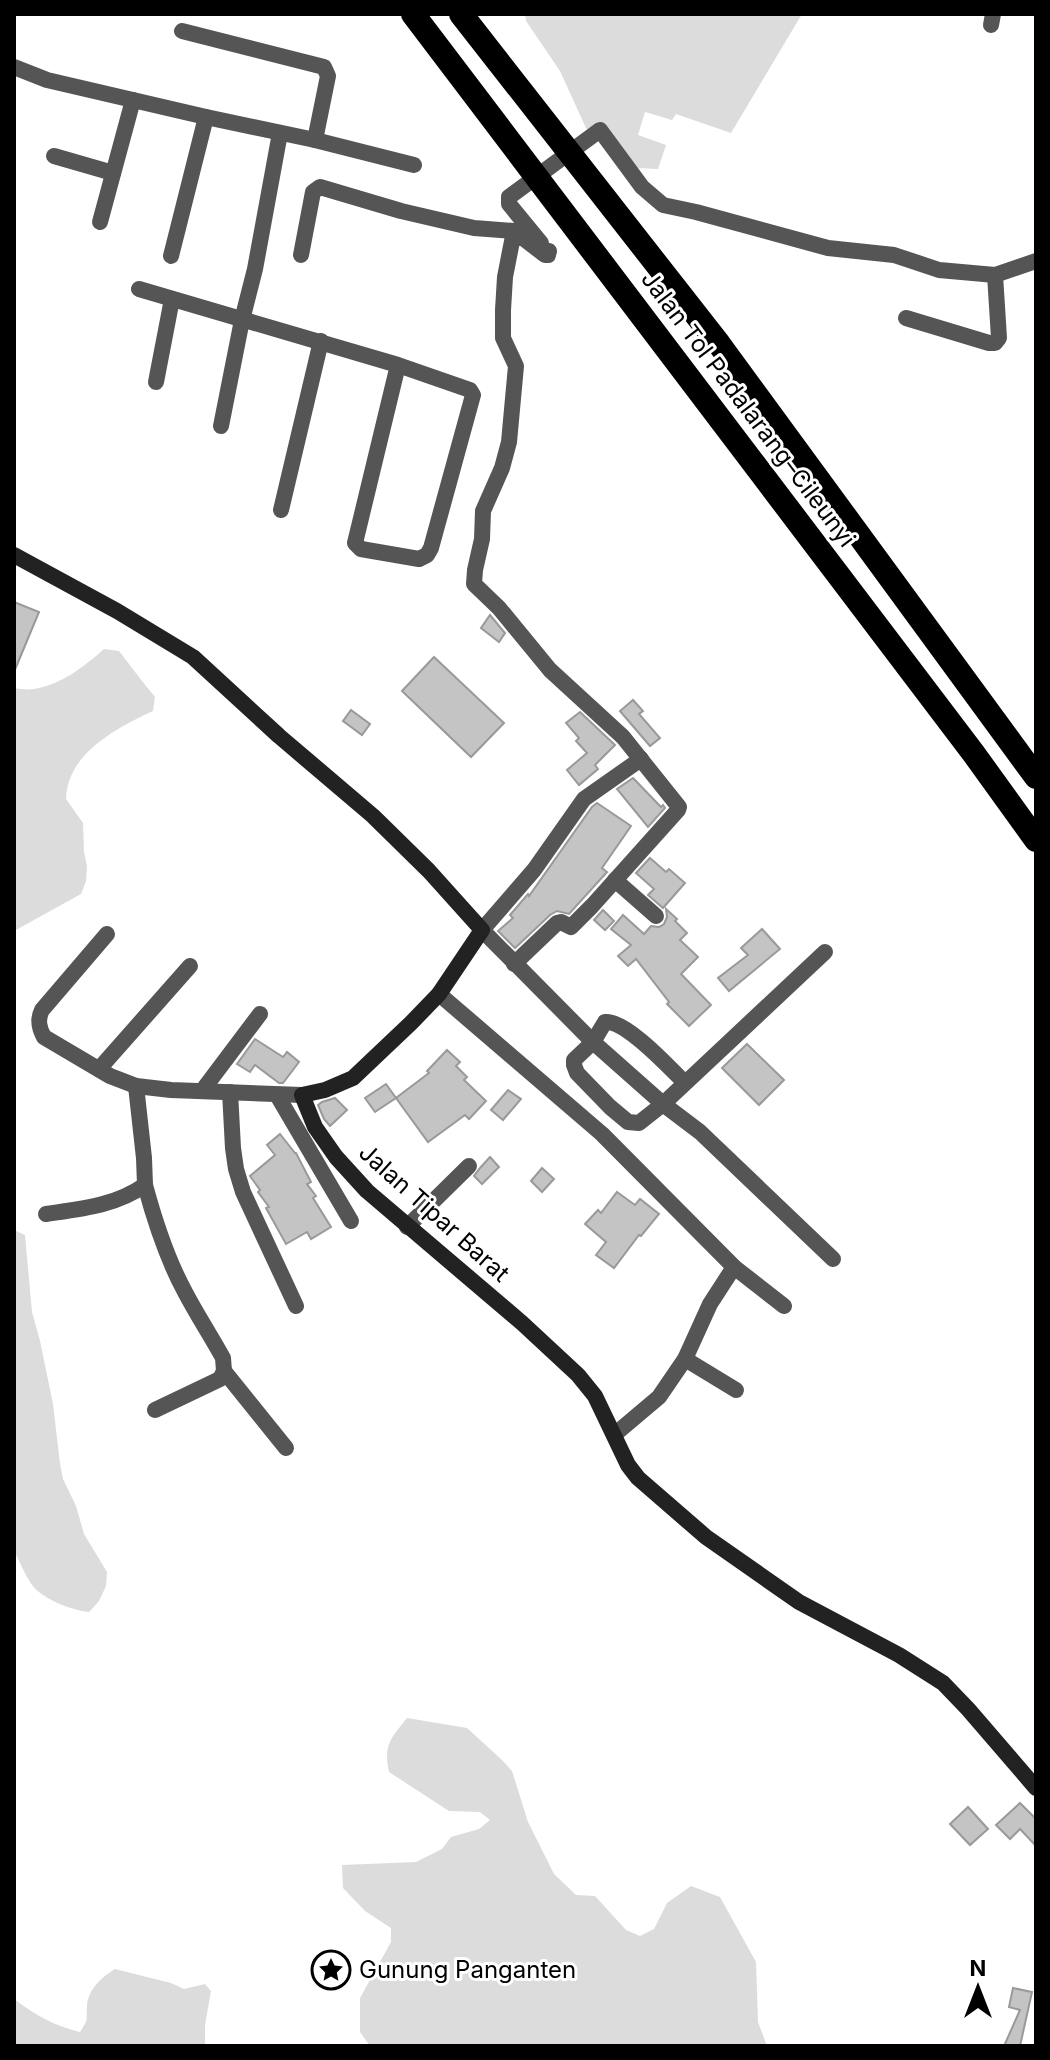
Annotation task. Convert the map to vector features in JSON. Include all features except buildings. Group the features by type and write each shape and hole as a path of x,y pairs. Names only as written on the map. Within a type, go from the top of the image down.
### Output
{"highway":[{"name":"Jalan Tol Padalarang–Cileunyi","path":"413,14 1036,840"},
{"name":"Jalan Tol Padalarang–Cileunyi","path":"461,14 719,344 1036,777"}],"street":[{"path":"182,31 324,67 328,76 315,140"},
{"path":"14,67 47,80 414,165"},
{"path":"100,222 133,100"},
{"path":"171,256 206,117"},
{"path":"301,255 313,192 320,187 474,228 514,231 545,255 549,254 509,204 509,197 597,131 603,132 642,187 663,205 828,248 894,255 939,270 995,275 1036,261"},
{"path":"221,426 280,133"},
{"path":"54,156 113,173"},
{"path":"514,231 505,277 503,310 503,338 516,366 509,442 502,468 483,511 482,539 474,584 499,608 550,670 623,737 679,807 650,843 571,927 557,923 514,964"},
{"path":"906,318 995,343 999,338 995,275"},
{"path":"139,289 321,341 398,365 466,387 473,395 431,548 427,555 419,559 361,549 355,543 398,365"},
{"path":"156,382 172,299"},
{"path":"281,510 321,341"},
{"path":"14,555 193,657 373,816 593,1042 700,1132 833,1259"},
{"path":"107,934 39,1016 44,1037 110,1076 136,1086 277,1095 302,1095 325,1090 353,1078 439,994 482,930 534,870 589,794 641,759"},
{"path":"615,880 656,916"},
{"path":"685,1083 616,1022 605,1022 593,1042 574,1060 577,1073 624,1120 639,1123 663,1104 825,952"},
{"path":"99,1069 190,966"},
{"path":"439,994 602,1134 734,1267 784,1306"},
{"path":"202,1091 260,1014"},
{"path":"136,1086 145,1185 153,1214 184,1290 223,1358 224,1371 220,1379 155,1410"},
{"path":"230,1092 233,1148 243,1192 296,1306"},
{"path":"277,1095 351,1221"},
{"name":"Jalan Tipar Barat","path":"302,1095 315,1127 336,1157 367,1191 578,1375 595,1396 628,1465 638,1478 706,1537 799,1602 899,1655 943,1683 1036,1788"},
{"path":"407,1227 469,1166"},
{"path":"46,1214 111,1203 127,1198 145,1185"},
{"path":"614,1435 659,1397 685,1359 710,1304 734,1267"},
{"path":"685,1359 736,1390"},
{"path":"224,1371 286,1448"}],"shaded area":[{"path":"525,14 802,14 731,133 676,114 672,120 645,112 638,135 666,145 658,169 637,168 614,155 586,128 560,71 526,21"},
{"path":"104,649 119,651 155,697 153,711 96,744 75,769 69,783 66,799 83,823 87,866 81,894 14,931 14,688 32,689 54,683 81,668"},
{"path":"14,1230 25,1235 32,1312 53,1404 63,1479 76,1506 84,1534 107,1572 106,1586 89,1612 43,1595 29,1581 14,1551"},
{"path":"407,1718 467,1728 502,1760 512,1771 528,1822 554,1874 576,1895 595,1896 626,1930 640,1936 654,1929 667,1903 691,1886 720,1897 756,1962 758,2022 767,2046 370,2046 360,2032 360,1998 391,1942 391,1928 365,1911 343,1888 342,1865 416,1862 442,1849 451,1837 479,1829 490,1820 480,1812 449,1811 389,1772 387,1755 390,1742"},
{"path":"115,1969 184,1989 205,1984 211,1991 205,2046 14,2046 14,1999 62,2027 80,2032 86,2022 88,2000 93,1989"}],"place":[{"name":"Gunung Panganten","path":"331,1970"}]}
